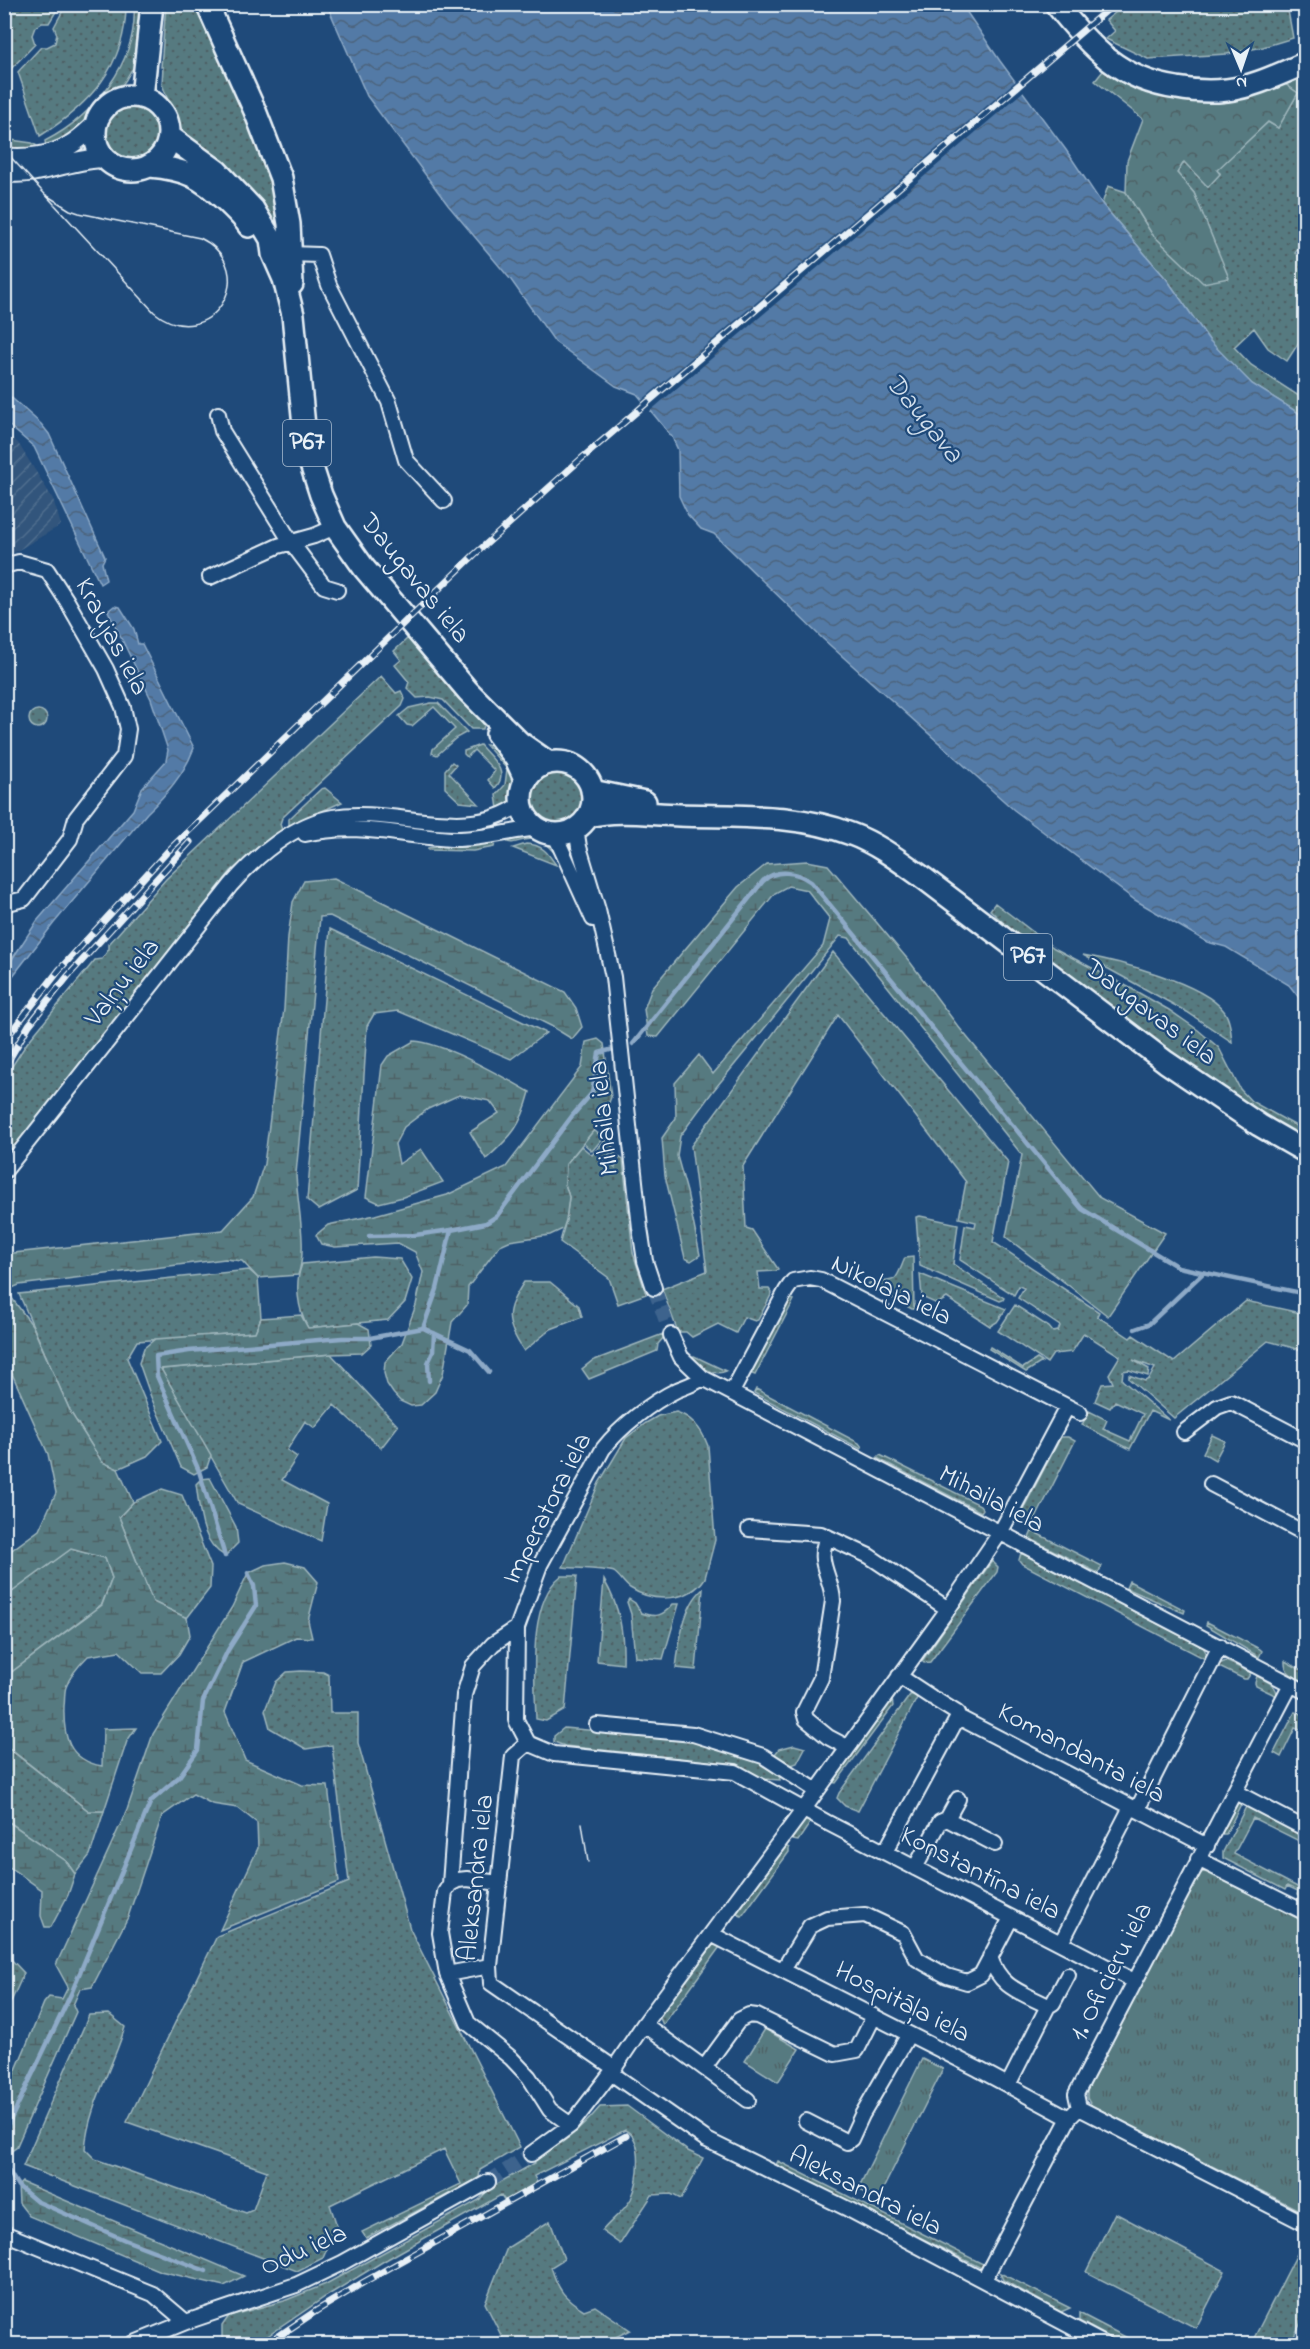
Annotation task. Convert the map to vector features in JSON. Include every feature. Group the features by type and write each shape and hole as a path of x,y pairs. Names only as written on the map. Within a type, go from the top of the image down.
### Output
{"main road":[{"path":"142,98 152,4"},
{"path":"207,4 255,111 281,178 289,224 282,254"},
{"path":"1056,4 1111,64 1132,76 1159,86 1190,90 1228,90 1305,63"},
{"path":"105,158 97,143 97,123 100,115 114,101 133,96 157,105 167,119 169,136 166,148 160,158 150,166"},
{"name":"Daugavas iela","path":"169,136 217,171 253,209 282,254 284,279 293,315 304,426 310,461 335,527 364,568 468,691 519,742 549,763"},
{"name":"P67","path":"105,158 111,164 126,170 150,166"},
{"name":"Daugavas iela","path":"150,166 176,168 196,176 245,220 261,243 282,254"},
{"name":"Daugavas iela","path":"468,691 516,759 526,781"},
{"name":"P67","path":"549,763 562,762 578,769 587,778 592,790"},
{"path":"546,831 528,819 522,803 522,794 526,781 534,771 549,763"},
{"path":"582,822 592,804 592,790"},
{"name":"Daugavas iela","path":"592,790 633,800 740,816"},
{"name":"Daugavas iela","path":"582,822 618,812 740,816 825,826 851,834 880,848 934,885 1190,1079 1259,1125 1305,1152"},
{"name":"P67","path":"546,831 567,832 582,822"}],"street":[{"path":"4,157 44,155 69,146 97,123"},
{"path":"4,172 38,172 87,158 105,158"},
{"path":"282,254 319,255 329,285 389,402 406,460 444,501"},
{"path":"218,414 222,431 291,542 324,586 337,590"},
{"path":"210,577 278,546 335,527"},
{"name":"Kraujas iela","path":"4,566 19,562 47,570 106,669 123,707 128,729 124,756 76,818 70,839 24,899 4,904"},
{"name":"Vaļņu iela","path":"4,1172 231,885 260,854 313,822 332,817 375,814 465,823 500,816 522,803"},
{"name":"Mihaila iela","path":"582,822 579,847 598,910 617,1002 640,1228 645,1261 654,1288"},
{"name":"Vaļņu iela","path":"290,836 346,827 455,839 546,831"},
{"name":"Mihaila iela","path":"546,831 605,942"},
{"name":"Nikolaja iela","path":"732,1392 793,1281 810,1278 821,1280 1080,1413"},
{"name":"Mihaila iela","path":"671,1335 681,1357 703,1378 1221,1646 1305,1692"},
{"name":"Imperatora iela","path":"528,1743 516,1720 517,1628 540,1565 603,1449 616,1432 663,1399 703,1378"},
{"path":"1184,1432 1217,1407 1231,1402 1305,1441"},
{"path":"531,2154 571,2125 948,1609 1000,1533 1067,1407"},
{"path":"1211,1484 1305,1534"},
{"path":"749,1529 820,1534 828,1537 869,1556 948,1609"},
{"path":"828,1537 822,1548 821,1557 832,1588 833,1601 821,1678 804,1712 806,1719 828,1737 847,1747"},
{"path":"517,1628 494,1644 473,1666 464,1695 450,1884 445,1892 440,1933 447,1974 468,2023 511,2058 529,2077 550,2110 571,2125"},
{"path":"1061,1943 1221,1646"},
{"name":"Komandanta iela","path":"899,1676 957,1713 958,1717 1207,1846"},
{"name":"1. Oficieru iela","path":"984,2280 1074,2113 1076,2094 1134,1981 1291,1684"},
{"path":"885,1852 958,1717"},
{"path":"597,1725 693,1734 763,1756 817,1791"},
{"path":"528,1743 554,1754 735,1772 804,1809"},
{"name":"Aleksandra iela","path":"528,1743 513,1756 490,1966 491,1983 707,2140 984,2280 1104,2344"},
{"path":"1235,1792 1305,1829"},
{"path":"915,1868 939,1822 947,1819 958,1799"},
{"name":"Konstantīna iela","path":"804,1809 1134,1981"},
{"path":"947,1819 995,1844"},
{"path":"1198,1859 1305,1913"},
{"path":"450,1884 467,1879 500,1883"},
{"path":"783,1970 810,1926 826,1918 865,1915 903,1933 917,1959 957,1981 966,1982 981,1975 1011,1918"},
{"name":"Hospitāļa iela","path":"711,1934 1008,2085 1074,2113 1305,2224"},
{"path":"990,1957 994,1970 1002,1982 1048,2006"},
{"path":"447,1974 490,1966"},
{"path":"1008,2085 1048,2006 1053,2003 1068,1975"},
{"path":"704,2068 740,2020 749,2015 757,2016 835,2054 857,2050 874,2016"},
{"path":"644,2024 748,2100"},
{"path":"806,2121 847,2142 851,2139 862,2115 909,2034"},
{"name":"Odu iela","path":"132,2344 186,2322 296,2285 342,2263 488,2182"},
{"path":"4,2233 153,2294 186,2322"}],"shaded area":[{"path":"4,431 18,443 53,499 61,525 5,558"}],"green space":[{"path":"5,4 60,5 49,23 42,23 35,27 32,35 35,44 5,75"},
{"path":"66,5 126,5 124,27 112,65 101,82 74,111 40,136 18,72 41,47 55,43 57,34 54,27"},
{"path":"134,5 142,5 135,66 125,82 112,90 111,94 77,131 46,148 45,141 80,117 96,102 121,66 129,47"},
{"path":"166,5 194,5 264,157 274,194 276,221 274,223 271,224 180,132 180,126 177,125 162,84 163,67 161,67"},
{"path":"1125,5 1287,5 1293,38 1227,54 1148,59 1106,39 1115,31 1106,20"},
{"path":"1103,71 1138,91 1180,99 1229,99 1285,84 1298,93 1278,128 1268,122 1217,170 1220,174 1208,187 1184,162 1177,173 1194,193 1229,278 1203,283 1152,234 1126,192 1127,161 1143,119 1095,81"},
{"path":"1305,74 1305,240 1295,253 1305,260 1305,333 1287,361 1268,348 1254,328 1234,347 1251,365 1305,400 1305,417 1252,384 1223,356 1209,340 1168,281 1102,204 1108,186 1126,192 1152,234 1228,278 1194,193 1177,173 1184,161 1208,187 1220,173 1216,170 1268,122 1278,128 1298,93 1285,84"},
{"path":"128,106 138,106 148,110 156,118 160,133 156,148 148,156 138,160 128,160 118,156 110,148 106,138 106,128 110,118 118,110"},
{"path":"4,139 32,143 37,146 38,150 5,151"},
{"path":"408,638 456,694 455,696 460,694 484,725 483,729 471,729 443,700 430,697 417,698 407,688 409,682 395,665 401,660 394,651"},
{"path":"381,676 396,693 401,691 405,699 402,706 282,818 280,824 282,830 231,871 5,1160 5,1077 27,1043 95,960 102,959 109,949 109,944 166,879"},
{"path":"438,703 467,732 456,738 437,755 432,753 433,749 455,729 434,707 412,726 407,725 399,716 409,708"},
{"path":"34,710 42,710 47,715 45,726 34,728 29,723 29,715"},
{"path":"480,745 498,765 501,776 495,788 488,780 495,771 474,750 467,757 464,754 464,751"},
{"path":"486,745 495,747 517,776 511,798 505,808 498,809 496,795 505,785 507,769"},
{"path":"452,762 456,765 449,773 479,804 460,802 445,788 445,770"},
{"path":"553,773 563,773 576,780 583,793 583,803 576,816 563,823 553,823 544,819 537,812 533,803 533,793 537,784 544,777"},
{"path":"325,788 342,802 289,826 289,819 321,789"},
{"path":"531,836 540,838 553,848 573,885 557,857 546,844 532,839 511,843 504,840"},
{"path":"496,839 494,847 473,851 428,850 428,848"},
{"path":"526,844 540,847 556,865 513,848"},
{"path":"807,861 828,865 910,962 957,1025 1100,1198 1165,1233 1108,1316 1006,1237 1022,1155 849,938 840,936 713,1091 680,1136 677,1156 700,1255 691,1261 685,1258 665,1176 662,1138 676,1118 675,1083 699,1055 713,1074 823,946 830,919 807,890 788,886 775,893 658,1037 648,1036 644,1009 652,988 738,887 767,864"},
{"path":"334,878 565,992 576,1008 582,1027 572,1039 551,1026 330,916 320,917 296,1174 302,1240 298,1275 258,1278 242,1261 225,1259 19,1285 12,1288 11,1297 32,1325 71,1413 102,1462 118,1469 133,1502 119,1517 153,1602 187,1618 190,1635 179,1654 161,1673 142,1673 119,1651 88,1656 70,1678 65,1691 65,1727 70,1745 82,1758 102,1766 103,1729 136,1728 127,1741 104,1811 89,1811 5,1745 5,1677 102,1605 112,1578 105,1558 71,1549 5,1597 5,1555 39,1530 56,1493 48,1454 5,1358 5,1254 223,1230 253,1197 264,1164 284,1009 288,937 293,902 304,881"},
{"path":"995,903 1054,948 1169,1010 1198,1030 1219,1048 1240,1089 1251,1101 1305,1131 1305,1140 1257,1113 1110,1008 1026,944 990,910"},
{"path":"330,929 546,1033 511,1059 398,1011 374,1014 367,1026 357,1190 319,1210 307,1200"},
{"path":"833,952 1008,1162 993,1242 1099,1312 1097,1316 1130,1338 1133,1335 1174,1362 1246,1301 1305,1314 1305,1351 1268,1341 1174,1418 1129,1379 1129,1375 1145,1381 1149,1379 1155,1368 1133,1360 1149,1369 1148,1376 1129,1370 1123,1371 1122,1380 1169,1420 1150,1411 1130,1449 1082,1425 1089,1411 1107,1420 1103,1429 1130,1441 1143,1414 1115,1401 1110,1408 1095,1401 1102,1384 1113,1383 1109,1374 1120,1356 1084,1333 1072,1352 1053,1354 1047,1363 998,1331 1015,1305 1053,1332 1058,1331 1060,1326 1018,1298 1024,1288 1019,1286 1014,1295 960,1260 965,1225 975,1227 976,1222 959,1218 966,1182 838,1015 743,1166 746,1228 752,1230 778,1269 758,1272 760,1289 769,1289 772,1293 758,1320 744,1317 736,1333 718,1324 692,1337 686,1332 678,1332 662,1289 707,1271 691,1146"},
{"path":"1083,955 1137,968 1198,991 1226,1014 1232,1042 1187,1012"},
{"path":"598,1039 604,1044 611,1097 603,1119 566,1164 565,1184 569,1197 563,1229 550,1235 509,1241 500,1245 468,1287 467,1305 452,1322 443,1374 435,1392 421,1405 411,1406 400,1401 387,1384 384,1373 385,1362 402,1343 416,1305 423,1272 415,1252 398,1243 335,1247 321,1244 316,1235 328,1225 447,1195 506,1167 582,1067 586,1042"},
{"path":"414,1041 427,1043 457,1054 530,1092 515,1129 486,1159 470,1132 499,1113 490,1101 459,1095 428,1109 404,1127 395,1144 399,1164 421,1149 443,1182 379,1203 366,1197 382,1065 388,1056"},
{"path":"594,1130 603,1138 592,1151 583,1143"},
{"path":"605,1140 614,1148 605,1160 615,1168 616,1166 608,1160 614,1153 623,1160 633,1253 646,1294 618,1304 609,1278 560,1242 569,1197 565,1184 566,1164 581,1146 592,1155"},
{"path":"916,1217 958,1224 953,1264 1004,1298 1003,1300 1000,1301 920,1266"},
{"path":"373,1257 400,1259 412,1279 405,1302 388,1320 308,1328 298,1297 298,1280 302,1264"},
{"path":"913,1257 914,1309 868,1285 891,1281 897,1277 905,1258"},
{"path":"249,1270 258,1278 261,1318 255,1332 137,1341 127,1358 162,1441 147,1456 118,1469 102,1462 71,1413 19,1294"},
{"path":"920,1274 1006,1309 997,1322 990,1326 947,1298 937,1304 922,1297"},
{"path":"524,1282 550,1282 579,1306 582,1317 551,1329 524,1351 513,1332 509,1316 513,1301"},
{"path":"789,1298 794,1300 755,1375 750,1373"},
{"path":"301,1315 308,1328 358,1323 369,1329 371,1345 362,1353 161,1369 211,1455 207,1467 194,1474 181,1467 139,1363 144,1348 155,1339 255,1332 261,1318"},
{"path":"663,1334 664,1337 658,1344 657,1351 589,1379 582,1369 592,1361"},
{"path":"990,1347 1023,1368 1037,1359 1042,1362 1026,1372 989,1349"},
{"path":"331,1354 398,1426 381,1448 334,1405 315,1428 305,1421 287,1450 297,1457 282,1480 327,1504 321,1541 238,1504 161,1369"},
{"path":"694,1356 726,1371 717,1373 707,1370 690,1357"},
{"path":"756,1389 859,1443 861,1449 754,1393"},
{"path":"676,1412 687,1417 696,1425 708,1446 715,1540 705,1578 690,1592 681,1596 660,1598 639,1593 630,1588 614,1572 563,1567 599,1483 626,1438 658,1416"},
{"path":"1212,1435 1225,1441 1215,1460 1203,1453"},
{"path":"1061,1437 1068,1437 1075,1441 1033,1524 1019,1517"},
{"path":"880,1455 980,1505 983,1509 981,1512 877,1458"},
{"path":"210,1478 236,1527 238,1543 225,1556 210,1543 200,1514 196,1484 201,1479"},
{"path":"162,1489 182,1495 211,1567 210,1588 187,1618 153,1602 119,1517 133,1502"},
{"path":"1032,1531 1102,1566 1098,1573 1029,1538"},
{"path":"71,1549 105,1558 112,1578 102,1604 5,1677 5,1597"},
{"path":"1021,1553 1203,1647 1208,1656 1207,1660 1022,1564 1019,1560"},
{"path":"992,1561 998,1567 997,1572 930,1662 924,1663 922,1661"},
{"path":"285,1562 305,1567 318,1582 308,1621 312,1638 296,1637 243,1662 225,1712 245,1760 302,1785 328,1786 339,1882 220,1930 258,1848 257,1823 238,1808 212,1804 193,1794 162,1816 128,1917 92,1987 80,1989 73,2005 76,2012 16,2148 5,2155 5,2096 44,2003 49,1997 62,1999 68,1987 56,1965 127,1810 153,1734 232,1607 248,1573 265,1565"},
{"path":"561,1576 577,1576 565,1710 546,1721 536,1719 535,1643 543,1604 550,1588"},
{"path":"604,1580 614,1600 620,1620 623,1664 597,1661"},
{"path":"1129,1581 1185,1610 1184,1613 1126,1588"},
{"path":"703,1589 696,1670 676,1668 686,1615 696,1596"},
{"path":"629,1599 635,1603 641,1613 651,1615 659,1615 673,1604 679,1604 663,1659 635,1657 631,1614 627,1602"},
{"path":"1207,1622 1260,1649 1262,1651 1259,1657 1206,1625"},
{"path":"1226,1661 1251,1673 1247,1679 1244,1679 1219,1667 1219,1664"},
{"path":"1285,1661 1305,1672 1305,1682 1294,1677 1286,1669"},
{"path":"287,1672 323,1672 329,1675 330,1713 358,1713 358,1743 410,1929 520,2147 480,2170 479,2178 366,2238 362,2232 461,2184 444,2149 330,2205 337,2226 323,2258 297,2271 23,2166 89,2015 109,2014 125,2027 96,2102 85,2149 95,2159 246,2213 253,2210 267,2171 127,2122 217,1936 349,1882 332,1745 306,1749 270,1728 265,1710 276,1682"},
{"path":"1257,1676 1276,1689 1277,1696 1256,1686"},
{"path":"916,1694 917,1698 858,1811 845,1806 837,1798 839,1793 910,1695"},
{"path":"892,1698 893,1706 836,1783 830,1782"},
{"path":"1295,1712 1305,1715 1305,1732 1295,1728 1281,1757 1274,1753"},
{"path":"564,1728 692,1739 748,1754 778,1771 780,1780 765,1779 732,1764 565,1746 554,1742 554,1736"},
{"path":"4,1745 89,1811 104,1811 90,1855 75,1874 66,1861 5,1819"},
{"path":"794,1745 805,1748 797,1763 786,1767 772,1758 779,1749"},
{"path":"1239,1800 1242,1802 1226,1834 1221,1834"},
{"path":"1247,1805 1305,1835 1303,1843 1253,1818 1234,1854 1305,1891 1305,1900 1297,1895 1298,1891 1287,1886 1285,1890 1223,1858 1223,1852"},
{"path":"4,1819 66,1861 75,1874 68,1895 51,1927 45,1927 41,1916 42,1890 5,1864"},
{"path":"807,1820 812,1820 798,1841 793,1840 791,1838"},
{"path":"785,1846 789,1848 789,1852 742,1916 739,1915 737,1912"},
{"path":"1203,1872 1210,1873 1305,1922 1305,2213 1091,2105 1087,2098 1087,2090 1197,1876"},
{"path":"722,1944 663,2025 660,2018 663,2012 713,1945"},
{"path":"8,1956 24,1973 5,2015 5,1962"},
{"path":"765,2029 799,2049 778,2082 745,2061"},
{"path":"922,2059 943,2069 878,2199 858,2189"},
{"path":"627,2106 688,2151 703,2158 681,2199 671,2194 652,2195 620,2244 602,2231 628,2203 634,2192 638,2172 638,2151 636,2142 625,2130 534,2176 537,2183 505,2201 501,2195 384,2261 325,2297 256,2344 227,2344 222,2339 222,2326 229,2316 284,2301 326,2284 479,2200 491,2187 535,2163 533,2160 570,2137 600,2107"},
{"path":"778,2161 983,2264 981,2268 776,2165"},
{"path":"22,2182 244,2276 224,2286 160,2271 29,2216 19,2203 18,2186"},
{"path":"1115,2213 1225,2271 1196,2328 1086,2272"},
{"path":"550,2221 564,2259 551,2267 563,2293 584,2310 595,2306 630,2330 602,2344 505,2343 485,2303 507,2248"},
{"path":"1297,2254 1305,2258 1305,2315 1290,2344 1251,2344"},
{"path":"1000,2273 1070,2308 1061,2312 1003,2280"},
{"path":"1079,2313 1139,2344 1122,2344 1079,2321"}],"water":[{"name":"Daugava","path":"327,5 962,5 1102,204 1168,281 1209,340 1252,384 1305,417 1305,1005 1289,985 1226,947 1207,942 1135,900 1014,810 823,639 714,534 701,529 688,515 679,496 678,450 672,437 637,394 616,386 555,342 511,280 448,205 367,96"},
{"path":"5,392 49,434 105,557 102,563 106,580 100,584 34,447 5,422"},
{"path":"114,606 120,607 134,629 138,644 142,644 194,748 186,766 174,783 54,923 5,986 5,970 37,921 133,810 142,788 166,761 168,750 151,699 108,611"}],"pier":[{"path":"1017,80 1025,90 649,412 640,402"}],"waterway":[{"path":"633,1044 763,881 774,874 781,873 800,876 811,882 1082,1209 1178,1267 1306,1294"},
{"path":"225,1556 199,1471 157,1376 156,1356 342,1338 370,1338 423,1328 437,1289 451,1230 486,1223 497,1216 592,1093 599,1053 617,1048"},
{"path":"369,1236 415,1235 451,1230"},
{"path":"1135,1329 1149,1324 1203,1273"},
{"path":"423,1328 470,1350 489,1372"},
{"path":"429,1381 428,1363 433,1352 434,1333"},
{"path":"206,2271 125,2240 36,2201 18,2186 8,2170 8,2125 71,1994 151,1801 179,1777 198,1750 203,1701 228,1650 256,1606 254,1586 248,1573"}],"tunnel":[{"path":"654,1288 671,1335"},
{"path":"488,2182 531,2154"}],"tram line":[{"path":"4,150 154,312 174,323 194,324 210,317 222,304 229,287 228,269 219,252 200,238 79,213 46,195"},
{"path":"582,1823 588,1862"}],"railway":[{"path":"4,1041 60,969 167,852 474,555 581,459 1114,4"},
{"path":"4,1068 29,1025 68,976 190,842"},
{"path":"267,2344 364,2282 626,2136"}]}
